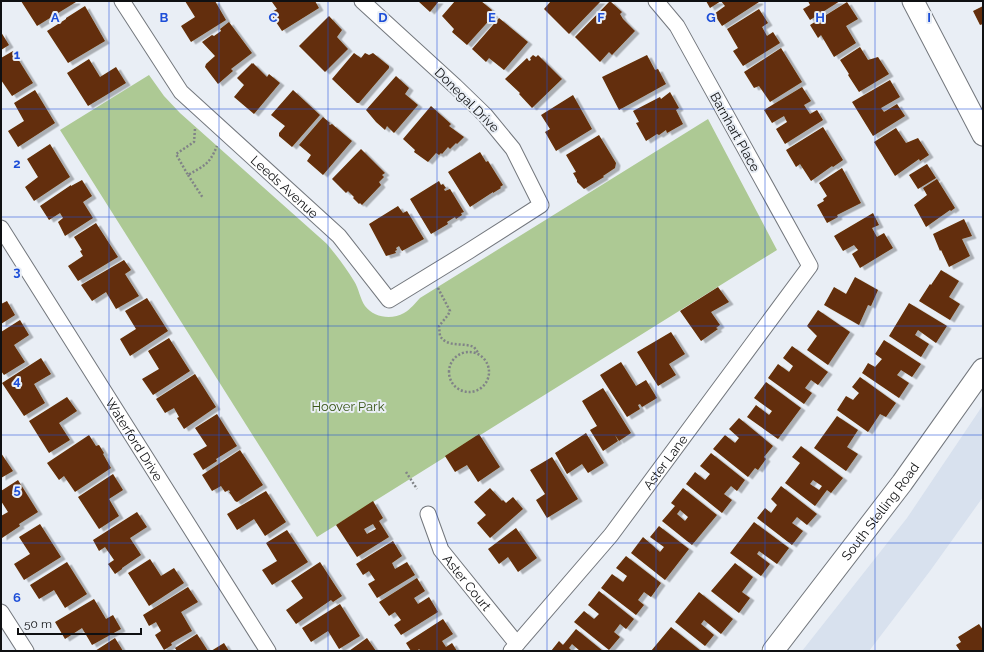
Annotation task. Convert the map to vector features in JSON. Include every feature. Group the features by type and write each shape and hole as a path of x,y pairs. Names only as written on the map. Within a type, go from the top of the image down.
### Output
{"main road":[{"path":"913,1 983,135"},
{"name":"South Stelling Road","path":"773,651 902,483 983,369"}],"street":[{"name":"Leeds Avenue","path":"122,1 181,92 339,236 389,300 469,251"},
{"name":"Donegal Drive","path":"362,1 485,115 513,149 541,205 469,251"},
{"name":"Barnhart Place","path":"656,1 677,26 810,266"},
{"name":"Waterford Drive","path":"1,228 268,651"},
{"name":"Aster Lane","path":"514,648 611,535 810,266"},
{"name":"Aster Court","path":"428,514 441,550 514,648"},
{"path":"1,612 26,651"}],"path":[{"path":"195,129 194,142 176,154 202,198"},
{"path":"188,175 208,163 212,158 224,131"},
{"path":"430,275 450,311 439,326 440,336 447,343 465,344 474,347 488,365 488,379 480,390 473,392 460,390 454,386 449,375 449,368 455,358 461,354 473,352 479,355"},
{"path":"406,472 417,489"}],"shaded area":[{"path":"983,405 983,497 930,571 869,651 802,651 907,518"}],"green space":[{"name":"Hoover Park","path":"149,75 164,96 180,113 327,244 354,281 365,306 373,313 383,317 394,317 404,313 420,298 708,119 777,250 317,537 60,130"}],"building":[{"path":"21,1 75,1 76,2 37,26"},
{"path":"185,1 215,1 226,20 191,42 181,26 195,17"},
{"path":"315,1 319,8 282,31 270,13 277,9 272,2"},
{"path":"418,1 439,1 430,12"},
{"path":"455,1 481,1 492,10 491,12 494,15 467,45 452,32 454,29 442,16"},
{"path":"551,1 601,1 569,34 544,9"},
{"path":"610,1 622,12 620,14 623,19 635,31 612,55 609,52 600,62 575,37"},
{"path":"706,1 721,1 710,8"},
{"path":"721,1 759,2 722,26 714,14 725,6"},
{"path":"808,1 840,1 810,20 803,9 810,5"},
{"path":"847,2 858,19 846,26 856,43 834,57 821,35 818,38 810,25"},
{"path":"85,6 105,41 68,63 47,31"},
{"path":"983,6 983,24 980,25 973,11"},
{"path":"759,9 768,23 762,27 767,36 773,32 780,43 743,66 733,51 738,48 727,29"},
{"path":"329,16 342,30 337,37 348,49 325,72 299,46"},
{"path":"499,18 528,42 504,70 489,58 486,62 472,49"},
{"path":"229,22 252,53 231,69 233,71 218,84 205,67 206,64 215,56 202,42 221,31 220,29"},
{"path":"1,32 9,45 1,50"},
{"path":"860,47 868,60 878,57 889,74 859,92 840,60"},
{"path":"781,48 802,82 770,102 759,86 754,88 744,72"},
{"path":"13,51 33,83 12,96 1,80 1,58"},
{"path":"354,53 361,58 365,53 369,55 373,53 389,66 389,68 359,103 357,103 332,79"},
{"path":"533,55 536,57 538,55 562,79 532,108 519,94 520,93 505,79 527,58 529,61 531,60 530,58"},
{"path":"647,55 655,70 658,69 666,84 619,110 602,77"},
{"path":"89,59 100,77 116,67 126,83 88,106 67,73"},
{"path":"252,63 267,77 269,74 280,83 254,114 234,97 244,85 237,78"},
{"path":"396,76 409,88 405,94 418,105 394,133 387,126 385,130 366,110"},
{"path":"890,80 900,97 881,108 884,112 897,104 905,116 873,136 852,102"},
{"path":"802,87 811,101 804,105 810,114 817,110 823,120 785,144 776,129 787,122 784,116 772,123 764,110"},
{"path":"35,90 55,123 18,147 8,131 24,121 14,103"},
{"path":"293,90 320,115 292,147 279,136 279,133 285,126 271,115"},
{"path":"670,92 679,108 676,110 683,124 667,133 666,130 659,135 657,134 646,141 636,123 639,122 633,111 660,97 661,99"},
{"path":"573,95 592,129 556,151 545,132 550,129 541,115"},
{"path":"431,106 451,124 449,126 464,137 450,149 448,147 442,154 441,153 439,155 436,153 428,162 414,152 415,150 403,139"},
{"path":"323,117 330,123 330,125 332,124 352,141 323,175 307,161 311,155 299,145"},
{"path":"823,127 843,160 811,181 800,164 796,167 786,150"},
{"path":"896,128 906,143 918,138 929,155 920,161 919,159 895,176 874,142"},
{"path":"599,135 616,163 615,168 603,176 604,177 584,189 577,182 573,173 576,172 566,155"},
{"path":"50,144 70,177 34,201 25,187 38,177 27,159"},
{"path":"361,149 385,173 382,175 384,177 379,182 381,185 362,205 353,198 354,197 348,191 346,193 332,179"},
{"path":"480,152 486,162 488,161 503,185 500,187 501,188 470,207 448,172"},
{"path":"927,164 936,178 918,189 909,175"},
{"path":"842,168 861,203 837,215 838,217 827,223 817,205 824,201 823,199 827,196 819,183"},
{"path":"937,179 955,208 926,227 914,205 927,195 923,188"},
{"path":"82,180 92,196 83,202 93,218 65,236 58,222 63,218 60,213 49,220 40,206 71,185"},
{"path":"439,181 441,185 443,184 446,188 444,189 445,191 450,189 464,212 461,213 462,215 456,219 455,217 447,222 448,224 431,234 410,199"},
{"path":"398,206 403,213 407,211 424,239 402,251 399,246 396,248 396,253 386,256 369,224"},
{"path":"873,213 879,225 872,228 877,237 884,233 893,248 860,268 852,254 858,250 854,245 843,251 834,236"},
{"path":"964,219 972,236 962,239 970,256 949,267 933,234"},
{"path":"96,223 118,257 78,281 68,266 83,256 80,251 82,250 74,237"},
{"path":"124,260 131,270 125,274 139,296 116,309 106,292 92,301 81,285"},
{"path":"941,270 959,281 949,297 960,304 950,320 919,301"},
{"path":"855,277 878,290 871,306 868,305 859,325 824,305 834,287 846,294"},
{"path":"718,287 729,302 711,312 720,325 716,328 718,329 701,341 680,311"},
{"path":"147,298 168,331 130,356 120,339 136,329 125,311"},
{"path":"7,301 15,315 1,324 1,304"},
{"path":"909,303 947,326 936,343 918,330 915,335 929,344 921,357 889,336"},
{"path":"818,310 850,332 828,365 807,350 817,336 807,326"},
{"path":"20,320 29,335 14,345 25,362 4,375 1,371 1,332"},
{"path":"671,332 685,354 669,364 676,375 658,386 637,352"},
{"path":"169,338 190,371 153,395 142,379 159,369 148,351"},
{"path":"884,340 921,364 912,377 901,370 897,375 909,383 899,398 862,373 868,363 875,367 882,359 875,354"},
{"path":"792,346 828,372 818,385 811,380 805,388 812,393 804,404 768,378 778,364 789,372 793,366 783,358"},
{"path":"41,358 51,374 34,384 45,403 24,416 2,383"},
{"path":"621,362 636,386 646,380 657,398 642,407 640,404 638,405 640,409 627,417 600,375"},
{"path":"195,374 216,407 184,429 177,418 179,417 174,408 165,413 156,399"},
{"path":"860,377 896,403 886,417 880,414 868,432 837,410 846,396 853,400 859,393 852,387"},
{"path":"766,382 801,408 778,439 747,417 756,405 769,415 772,411 754,398"},
{"path":"603,388 631,433 619,441 615,435 618,441 603,451 590,430 597,426 582,401"},
{"path":"67,397 77,411 59,423 70,440 49,453 29,421"},
{"path":"217,414 237,446 216,459 217,461 203,470 193,454 207,446 195,428"},
{"path":"837,416 858,430 847,447 858,454 846,471 814,448"},
{"path":"739,418 773,446 764,457 766,459 758,470 755,468 748,477 713,449 725,435 735,443 739,438 729,429"},
{"path":"586,433 604,463 588,473 582,464 567,474 555,453"},
{"path":"479,434 500,467 478,482 467,465 455,472 445,456"},
{"path":"89,435 96,446 99,445 111,468 75,492 64,476 59,480 47,463"},
{"path":"801,446 843,478 831,493 827,490 815,506 785,483 800,463 792,457","holes":["813,480 822,486 819,490 810,484"]},
{"path":"240,450 263,485 237,502 229,490 225,492 221,486 212,491 202,475"},
{"path":"1,453 13,471 1,478"},
{"path":"711,453 745,480 737,491 731,486 724,494 732,500 722,513 686,484 695,472 705,480 710,474 700,466"},
{"path":"552,457 578,499 547,518 536,500 545,494 530,470"},
{"path":"113,474 123,490 109,499 119,516 99,529 78,497"},
{"path":"18,480 38,512 19,524 20,526 2,538 1,516 8,512 1,501 1,491"},
{"path":"781,486 817,514 807,525 797,517 792,523 803,531 792,545 757,518 765,508 771,513 777,505 771,499"},
{"path":"490,488 502,501 503,500 506,503 513,497 523,509 490,538 477,523 486,515 474,502"},
{"path":"683,488 717,515 692,545 662,521 675,506 671,503","holes":["680,510 688,517 685,521 677,514"]},
{"path":"266,491 286,522 265,536 254,519 237,530 227,514"},
{"path":"373,501 383,518 379,521 389,537 357,557 336,525","holes":["373,524 376,529 367,534 364,529"]},
{"path":"137,512 147,527 130,538 141,555 115,574 108,564 114,560 105,547 99,551 93,540"},
{"path":"754,522 789,548 777,564 759,551 757,554 770,564 761,576 730,553"},
{"path":"40,524 61,557 24,580 14,564 30,554 19,537"},
{"path":"659,526 689,549 665,580 631,553 643,537 660,552 664,547 650,537"},
{"path":"516,528 537,558 518,572 508,557 499,564 488,549"},
{"path":"287,530 308,562 272,585 262,570 277,561 266,543"},
{"path":"393,541 402,556 392,563 395,569 407,562 415,575 377,598 368,584 375,580 369,571 363,575 356,564"},
{"path":"626,556 661,583 651,597 644,592 638,600 644,605 636,615 601,588 612,574 623,582 627,576 616,568"},
{"path":"150,559 161,576 174,568 184,583 149,606 128,573"},
{"path":"67,562 87,594 65,608 54,590 39,599 30,585"},
{"path":"320,562 342,596 333,602 331,600 296,624 286,610 303,598 291,581"},
{"path":"735,563 753,577 742,592 750,598 739,613 711,591"},
{"path":"417,578 425,591 414,598 418,604 429,597 438,612 401,635 394,625 401,620 395,612 389,616 379,602"},
{"path":"188,587 198,602 181,612 192,631 171,643 172,645 164,650 155,635 161,631 156,622 149,626 143,615"},
{"path":"599,591 634,619 626,629 620,624 614,632 620,637 609,650 574,622 584,611 594,619 599,614 588,605"},
{"path":"699,592 733,619 721,634 704,620 701,624 714,635 705,646 675,622"},
{"path":"94,599 106,619 113,615 121,629 92,645 82,628 65,639 55,622"},
{"path":"340,604 360,636 339,649 328,631 311,642 302,628"},
{"path":"443,619 453,634 442,641 446,647 452,643 457,651 421,651 419,649 417,651 411,651 406,643"},
{"path":"979,624 983,630 983,651 960,651 956,645 961,642 958,637"},
{"path":"671,627 701,651 651,651"},
{"path":"576,629 603,651 580,651 572,644 569,648 572,651 551,651 559,641 563,645"},
{"path":"197,634 208,651 177,651 175,648"},
{"path":"115,638 123,651 95,651"},
{"path":"367,638 376,651 349,651"},
{"path":"224,643 229,651 211,651"}]}
